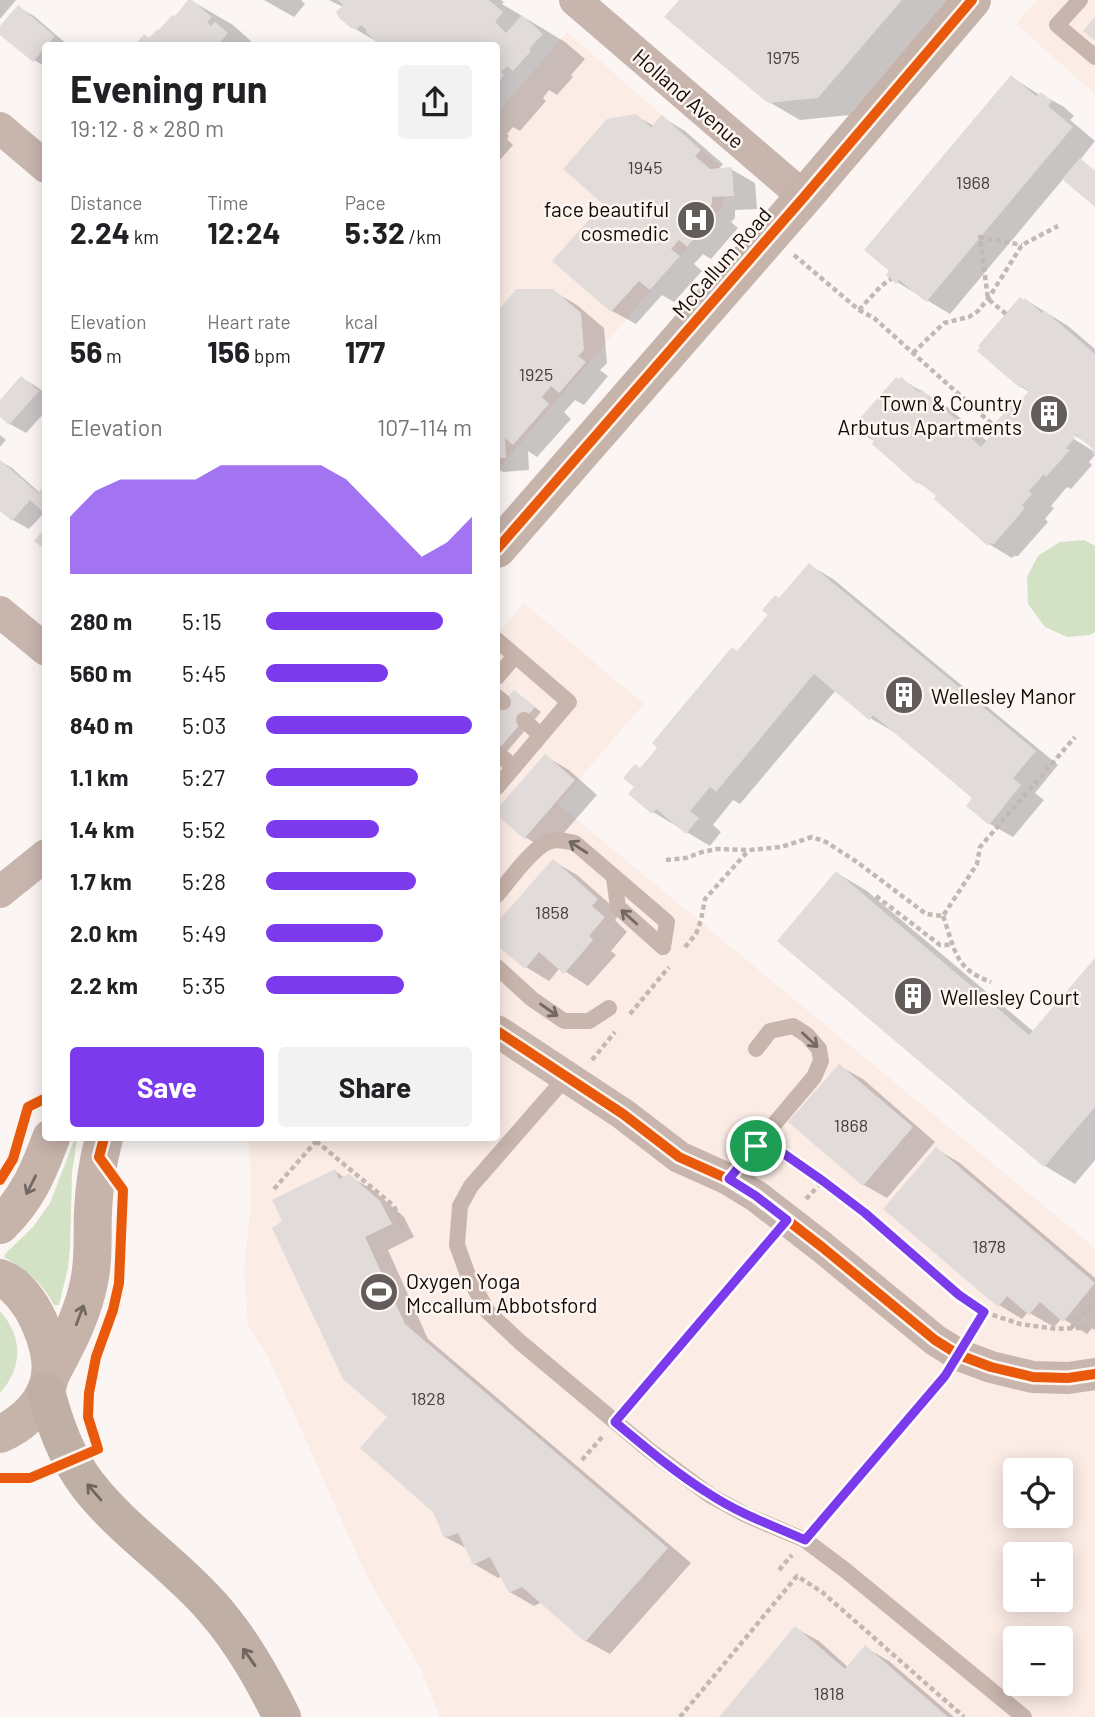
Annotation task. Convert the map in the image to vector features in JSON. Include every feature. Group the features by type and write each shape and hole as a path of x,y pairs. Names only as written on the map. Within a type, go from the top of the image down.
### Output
{"highway":[{"path":"48,1384 54,1422 72,1460 88,1485 118,1519 214,1609 255,1666 282,1717"}],"main road":[{"name":"McCallum Road","path":"500,545 972,0"},
{"path":"0,1225 15,1211 31,1188 50,1141"},
{"path":"0,1434 27,1419 48,1384 85,1302 93,1251 93,1210 103,1141"},
{"path":"0,1278 13,1285 30,1305 43,1330 49,1355 48,1384"}],"street":[{"name":"Holland Avenue","path":"575,0 804,197"},
{"path":"0,128 42,164"},
{"path":"0,612 42,647"},
{"path":"0,892 42,858"},
{"path":"500,1032 580,1064 623,1114 679,1157 729,1179 756,1196 935,1340 959,1355 990,1367 1033,1377 1068,1378 1095,1374"}],"lane":[{"path":"1080,0 1057,25 1095,57"},
{"path":"500,643 569,702 500,783"},
{"path":"500,674 516,656"},
{"path":"524,720 540,735"},
{"path":"500,755 514,767"},
{"path":"500,891 535,850 548,841 562,839 575,843 667,922 663,947"},
{"path":"500,970 533,999 564,1021 589,1021 610,1008"},
{"path":"729,1179 814,1077 821,1061 820,1049 807,1035 793,1026 770,1031 756,1049"},
{"path":"580,1064 471,1186 460,1206 457,1245 468,1278 488,1312 649,1450 711,1496 746,1515 805,1540 1024,1717"}],"path":[{"path":"913,353 944,323 978,312 1022,245 1058,226"},
{"path":"771,235 859,310 874,318 993,425"},
{"path":"1006,314 988,299 980,237 1022,245"},
{"path":"859,310 891,279"},
{"path":"943,916 977,864 981,847 1075,737"},
{"path":"666,860 686,858 717,849 781,847 812,837 826,842 858,862 926,914 943,916"},
{"path":"682,951 696,934 705,899 749,850"},
{"path":"876,897 940,945 953,944"},
{"path":"943,916 959,962 977,977 991,982"},
{"path":"625,1020 676,959"},
{"path":"580,1064 618,1028"},
{"path":"580,1064 602,1068"},
{"path":"274,1189 316,1141"},
{"path":"320,1141 394,1206 404,1230"},
{"path":"756,1146 777,1149 823,1181 865,1213 959,1295 984,1312 1020,1324 1056,1329 1095,1327"},
{"path":"582,1460 823,1181"},
{"path":"1070,1329 1090,1306 1095,1306"},
{"path":"779,1570 945,1376 984,1312"},
{"path":"680,1717 797,1576 822,1592 964,1717"}],"shaded area":[{"path":"1037,0 1095,0 1095,94 1016,24"},
{"path":"567,32 719,165 724,205 500,467 500,110"},
{"path":"524,603 644,704 558,804 1095,1248 1095,1717 440,1717 420,1667 368,1579 270,1361 248,1325 244,1270 251,1203 249,1141 500,1141 500,631"}],"green space":[{"path":"1084,540 1095,546 1095,632 1067,637 1045,627 1028,604 1027,577 1038,556 1060,542"},
{"path":"74,1141 77,1141 72,1173 68,1268 59,1305 54,1305 33,1278 4,1257 33,1227 50,1203"},
{"path":"0,1311 13,1331 17,1352 13,1373 0,1393"}],"building":[{"path":"188,0 192,0 212,17 207,22 211,26 215,22 228,33 220,42 137,42 144,34 149,38 172,15 175,16"},
{"path":"338,0 489,0 503,12 495,22 506,33 522,15 543,34 513,71 507,66 501,72 504,75 500,80 500,42 376,42 361,25 357,29 351,28 339,18 336,12 343,5"},
{"path":"679,0 902,0 818,98 768,103 664,17"},
{"path":"18,5 55,36 50,42 42,42 42,51 33,62 0,35 0,26"},
{"path":"1095,17 1095,41 1083,31"},
{"path":"1011,75 1036,96 1041,92 1052,101 1048,106 1073,127 926,302 899,280 896,284 886,275 889,271 864,250"},
{"path":"636,114 651,127 662,115 701,150 695,156 710,169 732,167 734,196 712,197 709,208 716,214 687,247 679,240 671,249 680,256 650,290 639,281 611,312 552,261 603,204 563,169 607,119"},
{"path":"1080,158 1095,171 1095,207 1062,179"},
{"path":"516,289 553,289 581,313 584,350 578,356 586,362 559,393 551,386 542,397 549,404 513,445 505,438 506,458 500,458 500,308"},
{"name":"Town & Country Arbutus Apartments","path":"1020,297 1024,300 1025,298 1042,313 1044,310 1095,354 1095,455 1092,453 1094,450 1075,434 1075,438 1066,448 1070,450 1046,477 1044,474 1029,491 1032,494 1022,505 1025,508 994,544 990,543 988,546 934,499 936,496 919,482 917,484 872,444 874,441 866,433 863,436 854,429 854,425 896,377 901,377 919,392 921,389 965,427 963,430 981,447 993,433 990,430 993,425 1015,401 1018,404 1029,391 1022,386 1020,388 977,351 980,348 978,346"},
{"path":"21,376 39,391 9,425 0,417 0,400"},
{"path":"0,460 38,493 42,488 42,511 30,500 12,521 0,511"},
{"path":"42,532 42,547 34,541"},
{"name":"Wellesley Manor","path":"809,563 1036,751 1013,778 1021,785 989,825 966,806 972,798 873,715 869,720 814,674 716,792 710,787 690,811 699,818 686,834 656,809 652,814 628,794 634,787 623,778 635,764 640,768 657,748 652,743 732,647 737,651 768,615 762,610 775,595 779,598"},
{"path":"514,690 535,707 500,748 500,706"},
{"path":"545,754 575,780 524,839 500,818 500,806"},
{"path":"553,859 598,899 592,906 605,917 589,936 593,940 564,974 539,952 525,969 500,948 500,919"},
{"name":"Wellesley Court","path":"836,871 1029,1035 1095,958 1095,1107 1044,1167 777,941"},
{"path":"839,1064 913,1127 863,1186 788,1122"},
{"path":"936,1147 1095,1283 1063,1322 1040,1302 1029,1315 1007,1296 998,1307 883,1209"},
{"path":"335,1169 339,1179 349,1174 380,1201 392,1224 365,1237 405,1324 668,1548 585,1642 522,1587 509,1593 490,1557 473,1565 458,1533 444,1538 434,1513 360,1448 387,1417 343,1379 272,1228 282,1221 272,1200"},
{"path":"795,1626 845,1669 865,1645 948,1717 719,1717"}],"cycle path":[{"path":"500,546 972,0"},
{"path":"500,1033 623,1114 679,1157 728,1179 756,1196 935,1340 959,1355 991,1367 1033,1377 1068,1378 1095,1374"},
{"path":"0,1180 13,1159 28,1107 42,1100"},
{"path":"0,1478 30,1478 98,1449 88,1417 89,1393 96,1357 113,1310 119,1283 123,1190 99,1157 103,1141"}],"place":[{"name":"face beautiful cosmedic","path":"696,220"},
{"name":"Town & Country Arbutus Apartments","path":"1049,414"},
{"name":"Wellesley Manor","path":"904,695"},
{"name":"Wellesley Court","path":"913,996"},
{"name":"Oxygen Yoga Mccallum Abbotsford","path":"379,1292"}],"route":[{"path":"756,1146 777,1149 823,1181 865,1213 959,1295 984,1312 945,1376 805,1540 746,1515 711,1496 615,1422 787,1220 729,1179 756,1146"}]}
